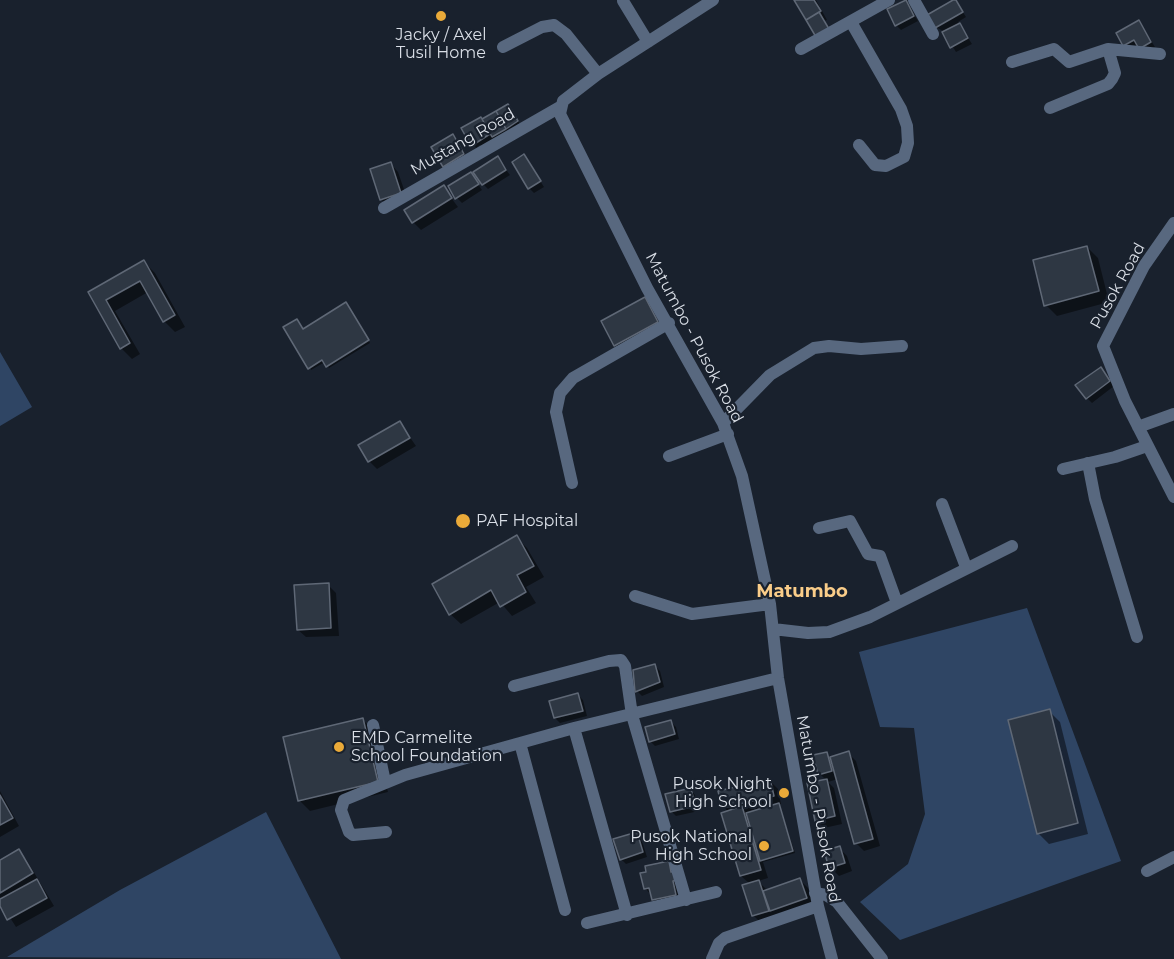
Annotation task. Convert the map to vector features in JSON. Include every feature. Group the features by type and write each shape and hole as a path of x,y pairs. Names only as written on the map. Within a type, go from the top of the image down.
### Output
{"street":[{"path":"560,107 563,101 598,74 713,0"},
{"path":"801,49 889,0"},
{"path":"914,0 933,34"},
{"path":"624,1 648,42"},
{"path":"851,22 901,109 907,126 908,143 904,158 886,166 875,165 859,146"},
{"path":"503,47 542,27 554,25 566,34 598,74"},
{"path":"1012,62 1054,49 1069,62 1108,49 1160,54"},
{"path":"1050,108 1107,84 1112,79 1115,73 1108,49"},
{"name":"Mustang Road","path":"384,208 560,107"},
{"name":"Matumbo - Pusok Road","path":"560,107 560,114 603,203 725,428 742,476 770,604 778,678 815,893 832,959"},
{"name":"Pusok Road","path":"1174,224 1144,266 1103,346 1138,427 1174,497"},
{"path":"572,483 557,422 556,401 560,393 573,378 669,323"},
{"path":"669,456 725,428 770,375 814,348 829,346 861,349 902,346"},
{"path":"1138,427 1174,414"},
{"path":"1063,469 1147,446"},
{"path":"1088,463 1095,500 1137,637"},
{"path":"942,504 966,567"},
{"path":"819,528 850,520 868,554 880,556 897,603"},
{"path":"773,629 808,633 829,632 897,603 1012,546"},
{"path":"635,596 692,614 770,604"},
{"path":"514,686 609,661 621,660 625,666 633,715 686,900"},
{"path":"386,832 353,835 346,828 341,810 344,800 385,782 520,743 778,678"},
{"path":"373,725 385,782"},
{"path":"574,728 627,915"},
{"path":"520,743 565,910"},
{"path":"1147,871 1174,857"},
{"path":"587,923 716,892"},
{"path":"815,893 826,895 837,902 882,959"},
{"path":"712,959 719,943 725,938 818,906"}],"shaded area":[{"path":"0,352 32,407 0,426"},
{"path":"1027,608 1121,861 900,940 860,902 908,864 925,814 914,728 880,727 859,652"},
{"path":"266,812 341,959 7,957 120,890"}],"building":[{"path":"794,0 814,0 821,11 806,20"},
{"path":"906,0 914,16 895,26 887,9"},
{"path":"956,0 963,12 935,28 927,15"},
{"path":"819,12 829,29 816,37 806,20"},
{"path":"1139,20 1151,42 1139,49 1134,40 1123,46 1116,33"},
{"path":"960,23 968,38 950,48 942,32"},
{"path":"508,104 518,121 506,129 496,111"},
{"path":"496,111 506,129 492,137 482,119"},
{"path":"481,117 490,134 470,144 461,128"},
{"path":"453,134 464,154 443,167 431,147"},
{"path":"524,154 541,181 528,189 512,162"},
{"path":"498,156 506,170 482,185 473,172"},
{"path":"391,162 401,193 380,200 370,169"},
{"path":"471,172 479,184 455,199 448,186"},
{"path":"444,185 452,198 412,223 404,210"},
{"path":"1087,246 1099,291 1044,306 1033,260"},
{"path":"144,260 175,315 163,322 140,281 106,300 130,343 120,349 88,292"},
{"path":"645,297 658,322 614,346 601,321"},
{"path":"346,302 369,340 326,367 322,360 308,369 283,327 297,319 303,329"},
{"path":"1101,367 1110,381 1086,399 1075,385"},
{"path":"400,421 410,438 368,462 358,445"},
{"path":"517,535 534,566 517,575 526,592 500,607 491,590 449,615 432,584"},
{"path":"329,583 331,628 297,630 294,585"},
{"path":"655,664 660,682 635,692 633,670"},
{"path":"578,693 583,711 554,718 549,701"},
{"path":"1050,709 1078,823 1037,834 1008,720"},
{"path":"363,718 378,782 298,801 283,737"},
{"path":"671,720 675,734 649,742 645,727"},
{"path":"849,751 873,839 854,844 830,757"},
{"path":"827,752 832,771 818,775 813,755"},
{"path":"770,779 774,796 722,808 718,791"},
{"path":"827,779 835,816 815,821 807,783"},
{"path":"691,788 695,806 670,812 665,794"},
{"path":"0,795 13,818 0,825"},
{"path":"779,803 793,851 760,861 746,813"},
{"path":"742,806 761,870 740,876 721,813"},
{"path":"637,832 643,852 620,860 613,839"},
{"path":"840,846 845,863 829,868 824,851"},
{"path":"19,849 33,873 0,893 0,860"},
{"path":"669,861 671,872 675,871 677,880 673,881 676,895 652,900 649,888 644,889 640,873 646,872 645,866"},
{"path":"800,878 807,898 770,911 763,891"},
{"path":"37,879 47,898 7,920 0,906 0,899"},
{"path":"759,880 769,911 752,916 742,885"}],"place":[{"name":"Jacky / Axel Tusil Home","path":"441,16"},
{"name":"PAF Hospital","path":"463,521"},
{"name":"EMD Carmelite School Foundation","path":"339,747"},
{"name":"Pusok Night High School","path":"784,793"},
{"name":"Pusok National High School","path":"764,846"}],"district":[{"name":"Matumbo","path":"802,592"}]}
